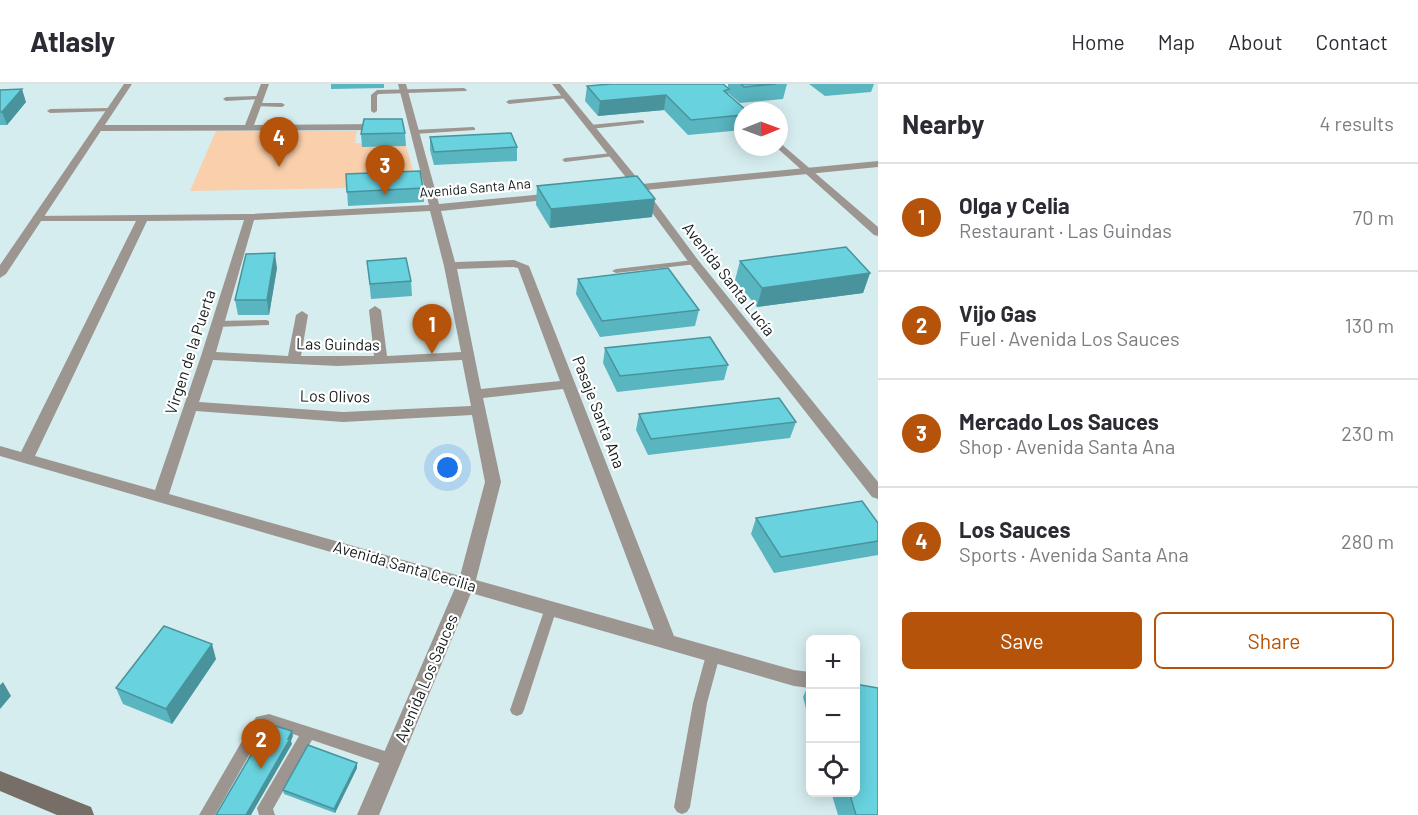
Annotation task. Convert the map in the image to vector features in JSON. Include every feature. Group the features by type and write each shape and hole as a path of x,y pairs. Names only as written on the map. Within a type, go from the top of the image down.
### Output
{"main road":[{"path":"0,782 83,815"}],"street":[{"path":"0,274 128,84"},
{"path":"248,128 265,84"},
{"name":"Avenida Santa Lucía","path":"556,84 878,493"},
{"name":"Avenida Los Sauces","path":"368,815 466,584 493,482 450,266 403,88"},
{"path":"99,128 389,127"},
{"path":"400,127 413,130"},
{"path":"788,153 878,233"},
{"path":"616,190 878,164"},
{"name":"Avenida Santa Ana","path":"37,218 250,217 434,208 570,195"},
{"name":"Virgen de la Puerta","path":"160,496 208,356 250,217"},
{"path":"26,458 143,218"},
{"name":"Pasaje Santa Ana","path":"450,266 514,263 523,266 667,641"},
{"path":"375,310 381,361"},
{"path":"294,360 302,315"},
{"name":"Las Guindas","path":"208,356 381,361 468,356"},
{"name":"Los Olivos","path":"190,406 343,417 478,402 570,384"},
{"name":"Avenida Santa Cecilia","path":"0,451 794,678 806,680"}],"lane":[{"path":"374,111 374,94 377,92 403,88 464,90"},
{"path":"508,102 566,97"},
{"path":"226,99 282,105"},
{"path":"50,111 111,110"},
{"path":"590,127 642,122"},
{"path":"413,130 473,129"},
{"path":"565,160 612,155"},
{"path":"616,271 694,262"},
{"path":"216,324 266,323"},
{"path":"517,710 551,608"},
{"path":"682,807 700,703 713,655"},
{"path":"207,815 261,722 269,720 392,760"},
{"path":"267,815 265,808 309,732"}],"shaded area":[{"path":"216,131 357,131 355,143 406,146 414,173 353,188 190,191"}],"building":[{"path":"723,84 729,89 724,91 737,102 734,102 734,116 691,120 666,95 600,101 587,86"},
{"path":"741,84 776,84 744,87"},
{"path":"22,89 2,112 0,112 0,90"},
{"path":"364,119 402,119 405,133 361,134"},
{"path":"511,133 517,147 434,152 430,137"},
{"path":"420,171 423,188 347,192 346,174"},
{"path":"637,176 655,199 551,209 537,186"},
{"path":"846,247 870,273 762,288 740,261"},
{"path":"275,253 267,300 235,300 246,254"},
{"path":"406,258 411,281 370,284 367,261"},
{"path":"668,268 699,310 602,321 578,279"},
{"path":"710,337 728,365 620,376 605,348"},
{"path":"779,398 796,422 651,439 639,414"},
{"path":"862,501 878,523 878,541 781,557 756,518"},
{"path":"164,626 212,644 166,709 116,688"},
{"path":"860,685 878,688 878,815 856,815 851,797 860,797"},
{"path":"269,724 292,731 288,739 290,739 246,815 216,815"},
{"path":"308,745 357,763 334,809 283,790"}],"place":[{"name":"Los Sauces","path":"279,167"},
{"name":"Mercado Los Sauces","path":"385,195"},
{"name":"Olga y Celia","path":"432,354"},
{"name":"Vijo Gas","path":"261,769"}]}
